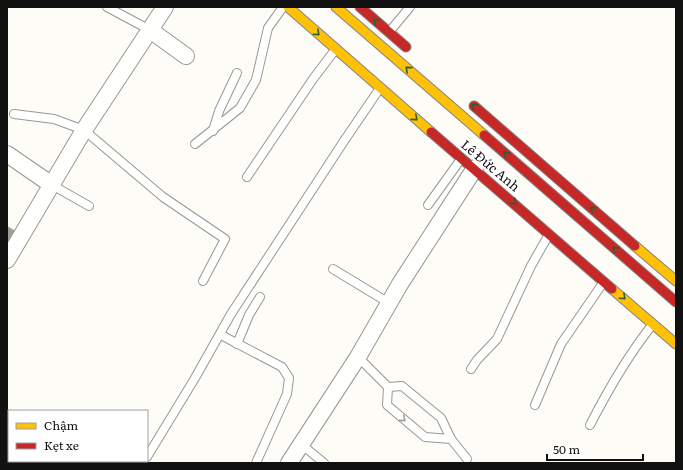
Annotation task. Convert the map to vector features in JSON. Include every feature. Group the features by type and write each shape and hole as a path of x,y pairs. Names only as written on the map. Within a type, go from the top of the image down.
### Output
{"highway":[{"name":"Lê Đức Anh","path":"288,7 380,88 605,280 676,344"},
{"name":"Lê Đức Anh","path":"336,7 676,302"},
{"path":"360,7 412,53"},
{"path":"466,99 676,280"}],"street":[{"path":"7,260 84,130 165,7"},
{"path":"150,30 186,56"},
{"path":"7,154 52,185"},
{"path":"289,463 358,358 389,303 475,168"}],"lane":[{"path":"107,7 150,30"},
{"path":"195,144 240,108 256,80 268,28 283,7"},
{"path":"388,32 398,23 410,7"},
{"path":"247,177 313,79 336,50"},
{"path":"213,131 219,111 237,73"},
{"path":"148,455 262,268 380,88"},
{"path":"14,114 54,119 84,130 163,197 225,239 203,281"},
{"path":"428,205 462,158"},
{"path":"52,185 88,206"},
{"path":"471,369 477,360 497,339 531,266 550,233"},
{"path":"333,269 389,303"},
{"path":"535,405 562,344 605,280"},
{"path":"237,344 249,316 260,297"},
{"path":"590,425 604,396 640,340 653,324"},
{"path":"220,335 282,367 289,378 287,394 256,463"},
{"path":"358,358 388,387 402,386 441,418 450,439 467,459"},
{"path":"388,387 387,405 425,437 450,439"},
{"path":"301,444 324,463"}],"building":[{"path":"7,226 19,233 13,246 7,242"}],"traffic: slow":[{"path":"288,7 431,132"},
{"path":"336,7 484,135"},
{"path":"635,246 676,281"},
{"path":"612,289 676,344"}],"traffic: jam":[{"path":"360,7 406,47"},
{"path":"474,106 635,246"},
{"path":"431,132 612,289"},
{"path":"484,135 676,302"}]}
